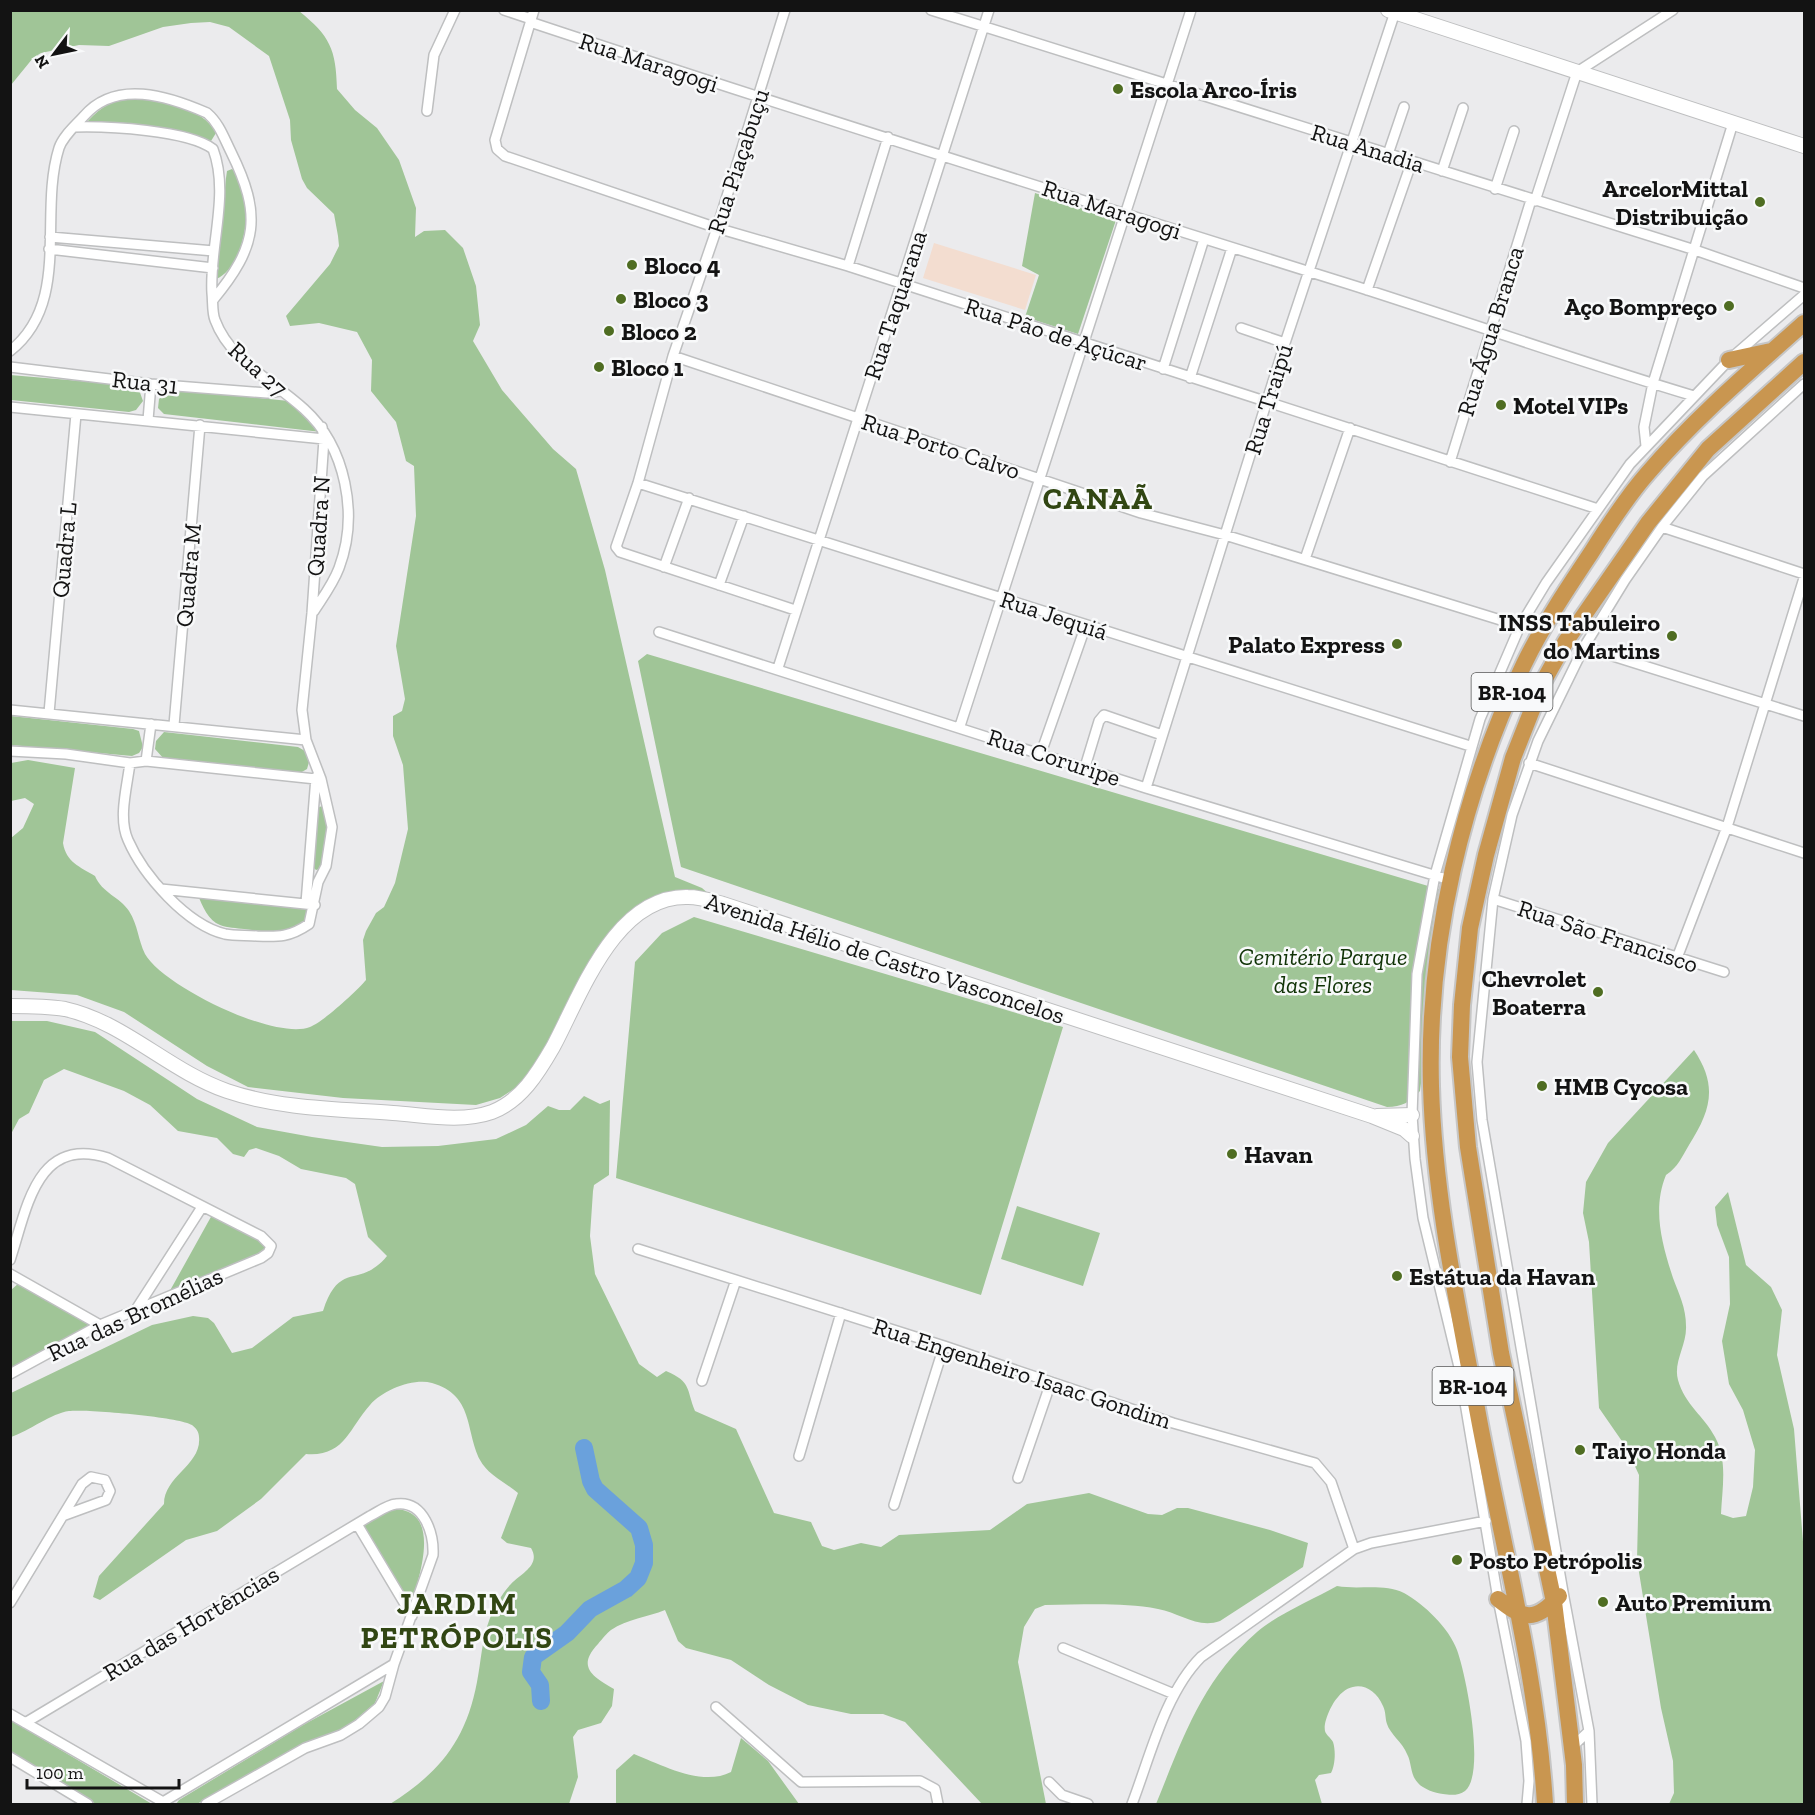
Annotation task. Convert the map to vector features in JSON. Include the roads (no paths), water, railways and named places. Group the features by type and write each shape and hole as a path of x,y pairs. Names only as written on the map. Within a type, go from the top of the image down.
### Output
{"highway":[{"name":"BR-104","path":"1545,1804 1540,1736 1518,1615 1463,1362 1441,1191 1431,1088 1442,877 1497,725 1523,666 1558,603 1647,473 1714,403 1804,323"},
{"path":"1729,360 1775,350"},
{"name":"BR-104","path":"1575,1804 1558,1597 1501,1353 1464,1107 1460,1057 1462,1005 1476,894 1499,801 1525,724 1543,682 1566,641 1648,523 1708,449 1804,362"},
{"path":"1498,1599 1518,1615 1533,1616 1558,1597"}],"street":[{"path":"427,111 434,55 455,10"},
{"name":"Rua Maragogi","path":"504,10 531,17 758,98 944,154 1367,290 1490,333 1694,396"},
{"name":"Rua Piaçabuçu","path":"664,567 616,549 638,483 673,356 717,228 785,10"},
{"name":"Rua Anadia","path":"931,10 1533,201 1695,250 1804,288"},
{"name":"Rua Taquarana","path":"778,668 989,10"},
{"path":"960,726 1037,479 1084,343 1165,83 1191,10"},
{"path":"1577,72 1673,10"},
{"path":"1391,11 1804,146"},
{"name":"Rua Traipú","path":"1146,788 1391,11"},
{"name":"Rua Pão de Açúcar","path":"531,17 495,140 500,152 513,159 717,228 848,266 1598,508"},
{"name":"Rua Água Branca","path":"1450,462 1490,333 1577,72"},
{"path":"10,351 29,333 43,307 47,291 54,171 60,147 94,104 111,96 146,94 207,113 214,119 232,155 250,196 252,213 249,243 239,265 213,300"},
{"path":"1388,154 1404,107"},
{"path":"1442,171 1463,108"},
{"path":"1646,446 1644,427 1653,383 1734,123"},
{"path":"74,127 192,138 213,149 217,161 219,184 213,300"},
{"path":"1495,189 1514,131"},
{"path":"848,266 888,137"},
{"path":"217,161 232,155"},
{"path":"1367,290 1412,161"},
{"path":"50,237 214,251"},
{"path":"1163,369 1204,239"},
{"path":"1190,378 1232,248"},
{"path":"49,249 213,268"},
{"path":"1527,1804 1530,1781 1526,1741 1498,1599 1463,1362 1424,1218 1412,1136 1417,974 1442,877 1470,746 1496,678 1520,626 1557,566 1646,446 1729,360 1804,295"},
{"name":"Rua 27","path":"213,300 214,319 225,341 280,391 303,407 322,427 332,446"},
{"path":"1241,328 1285,343"},
{"name":"Rua Porto Calvo","path":"673,356 1141,513 1225,535 1520,626"},
{"name":"Rua 31","path":"10,367 151,384 267,393 280,391"},
{"path":"148,420 151,384"},
{"path":"1592,1804 1589,1731 1558,1597 1482,1120 1477,1062 1493,899 1512,815 1529,763 1584,647 1624,580 1703,476 1804,384"},
{"path":"10,407 324,439 322,427"},
{"name":"Quadra L","path":"49,713 76,414"},
{"name":"Quadra M","path":"174,725 201,425"},
{"path":"1305,559 1350,428"},
{"name":"Quadra N","path":"324,439 332,446"},
{"name":"Quadra N","path":"312,613 324,439"},
{"path":"310,904 326,866 332,827 315,760 306,740 302,710 312,613 332,584 347,541 343,474 332,446"},
{"name":"Rua Jequiá","path":"638,483 1470,746"},
{"path":"689,498 664,567 795,610"},
{"path":"719,585 744,516"},
{"path":"1662,527 1804,576 1727,827 1677,958"},
{"path":"1041,753 1086,625"},
{"name":"Rua Coruripe","path":"659,632 960,726 1146,788 1442,877"},
{"path":"1584,647 1804,716"},
{"path":"10,710 306,740"},
{"path":"1085,767 1099,721 1104,715 1162,735"},
{"path":"146,761 151,724"},
{"path":"10,751 66,754 130,763 146,761 316,779"},
{"path":"130,763 124,822 126,831 141,862 161,889 195,920 225,934 273,936 294,934 309,924 315,760"},
{"path":"1529,763 1804,854"},
{"path":"161,889 310,904"},
{"name":"Avenida Hélio de Castro Vasconcelos","path":"10,1006 65,1009 100,1021 181,1071 225,1090 259,1100 462,1118 480,1116 512,1101 541,1070 604,950 623,925 663,901 693,897 735,908 1372,1116 1412,1136"},
{"name":"Rua São Francisco","path":"1493,899 1724,972"},
{"name":"Avenida Hélio de Castro Vasconcelos","path":"1372,1116 1412,1115"},
{"path":"10,1260 32,1194 39,1179 49,1168 73,1153 89,1152 108,1158 201,1207 137,1308"},
{"name":"Rua das Bromélias","path":"10,1374 100,1325 261,1258 270,1251 269,1241 201,1207"},
{"name":"Rua Engenheiro Isaac Gondim","path":"638,1249 944,1346 1173,1423 1315,1463 1330,1482 1354,1549"},
{"path":"10,1274 100,1325"},
{"path":"702,1381 736,1280"},
{"path":"799,1456 841,1313"},
{"path":"894,1505 944,1346"},
{"path":"1018,1478 1051,1382"},
{"path":"10,1603 86,1480 96,1476 105,1480 110,1491 106,1500 65,1515"},
{"name":"Rua das Hortências","path":"25,1723 357,1524 399,1503 414,1507 424,1517 433,1538 433,1555 412,1616"},
{"path":"1132,1804 1174,1694 1186,1673 1201,1657 1354,1549 1371,1543 1486,1521"},
{"path":"206,1804 305,1748 341,1734 359,1724 374,1712 385,1697 394,1664 412,1616 357,1524"},
{"path":"1063,1648 1174,1694"},
{"path":"10,1714 166,1801 394,1664"},
{"path":"716,1707 801,1782 920,1781 935,1789 938,1803"},
{"path":"1571,1748 1589,1731"},
{"path":"10,1757 88,1804"},
{"path":"1049,1782 1062,1795 1088,1804"}],"waterway":[{"path":"541,1701 540,1685 531,1672 533,1657 567,1633 590,1609 626,1589 638,1578 644,1563 644,1545 639,1528 595,1489 584,1448"}],"place":[{"name":"Escola Arco-Íris","path":"1118,89"},
{"name":"ArcelorMittal Distribuição","path":"1760,202"},
{"name":"Bloco 4","path":"632,265"},
{"name":"Bloco 3","path":"621,299"},
{"name":"Aço Bompreço","path":"1729,306"},
{"name":"Bloco 2","path":"609,331"},
{"name":"Bloco 1","path":"599,367"},
{"name":"Motel VIPs","path":"1501,405"},
{"name":"INSS Tabuleiro do Martins","path":"1672,636"},
{"name":"Palato Express","path":"1397,644"},
{"name":"Chevrolet Boaterra","path":"1598,992"},
{"name":"HMB Cycosa","path":"1542,1086"},
{"name":"Havan","path":"1232,1154"},
{"name":"Estátua da Havan","path":"1397,1276"},
{"name":"Taiyo Honda","path":"1580,1450"},
{"name":"Posto Petrópolis","path":"1457,1560"},
{"name":"Auto Premium","path":"1603,1602"}],"district":[{"name":"CANAÃ","path":"1098,499"},
{"name":"JARDIM PETRÓPOLIS","path":"457,1621"}],"park label":[{"name":"Cemitério Parque das Flores","path":"1323,970"}]}
